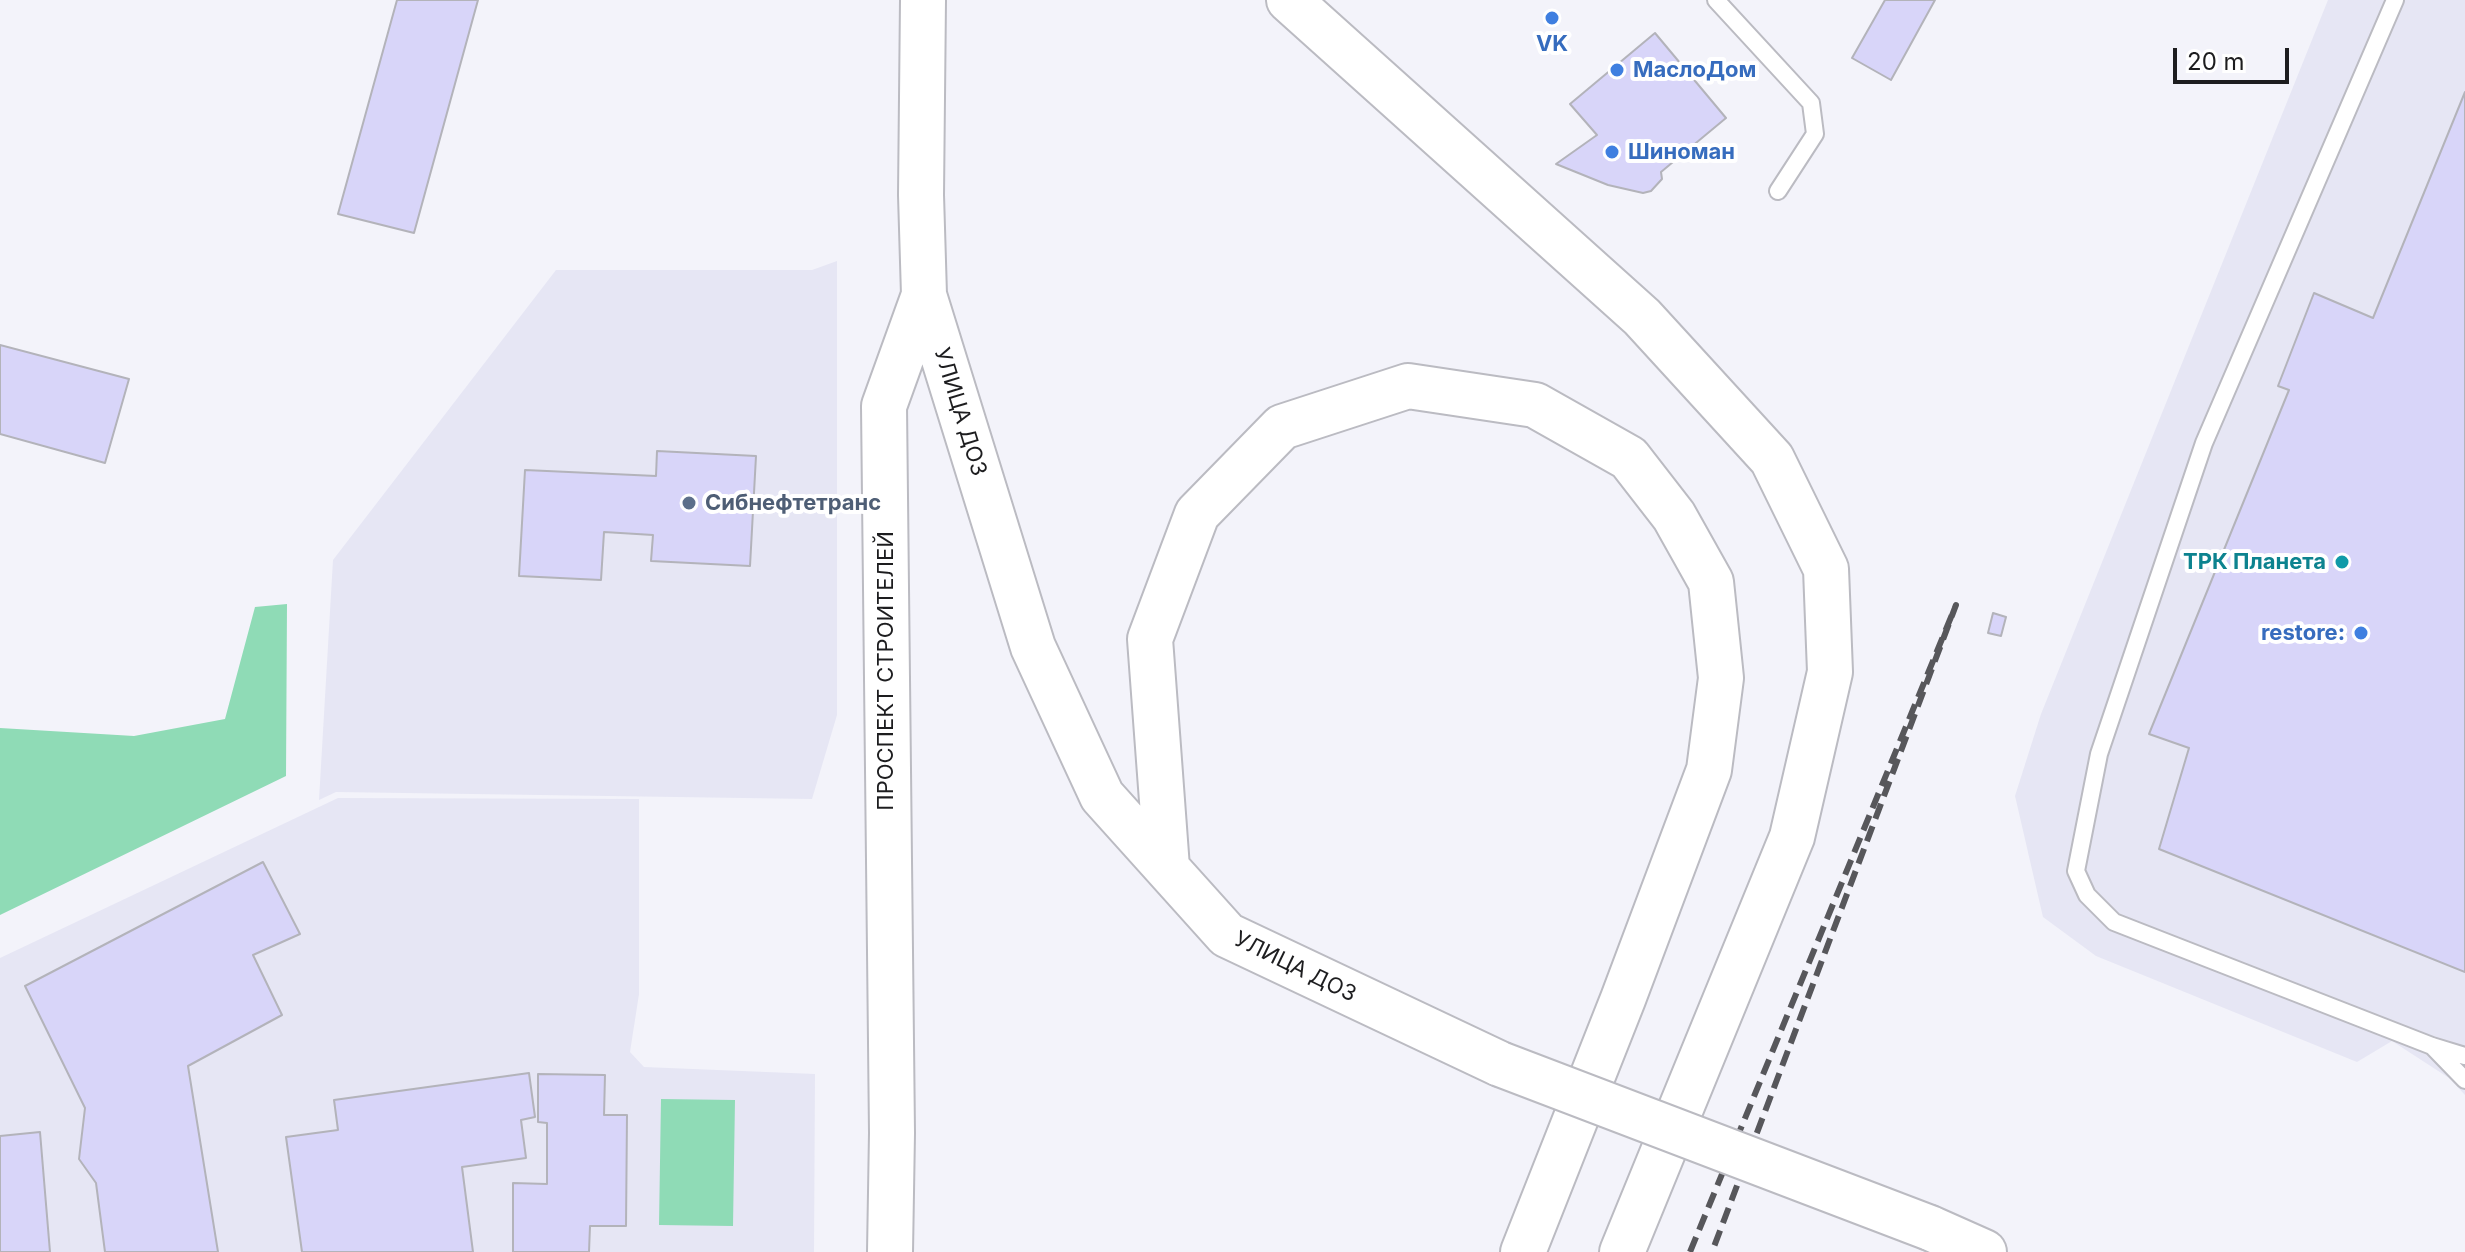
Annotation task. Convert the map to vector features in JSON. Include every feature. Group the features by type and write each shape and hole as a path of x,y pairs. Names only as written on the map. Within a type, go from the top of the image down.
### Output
{"main road":[{"name":"ПРОСПЕКТ СТРОИТЕЛЕЙ","path":"890,1252 892,1119 884,406 924,295 921,195 923,0"},
{"path":"1289,0 1642,317 1772,459 1826,569 1830,672 1792,837 1622,1252"},
{"name":"УЛИЦА ДОЗ","path":"924,295 1033,647 1102,796 1227,935 1500,1064 1930,1228 1984,1252"},
{"path":"1167,868 1150,639 1197,514 1282,427 1408,386 1535,405 1629,458 1674,516 1711,582 1721,678 1711,755 1704,784 1623,999 1523,1252"}],"lane":[{"path":"2395,0 2204,443 2099,754 2076,871 2087,895 2114,922 2432,1046 2465,1056"},
{"path":"1717,1 1811,103 1815,134 1778,191"},
{"path":"2432,1046 2465,1080"}],"shaded area":[{"path":"2328,0 2465,0 2465,1095 2449,1078 2392,1041 2357,1062 2096,956 2043,917 2015,796 2041,714"},
{"path":"837,261 837,715 812,799 336,792 319,800 333,560 556,270 812,270"},
{"path":"338,798 639,799 639,994 630,1052 644,1067 815,1074 814,1252 0,1252 0,958"}],"green space":[{"path":"287,604 286,776 0,915 0,728 134,736 225,719 255,607"},
{"path":"661,1099 735,1100 733,1226 659,1225"}],"building":[{"path":"397,0 478,0 414,233 338,214"},
{"path":"1885,0 1935,0 1891,80 1852,58"},
{"path":"1655,33 1726,118 1661,172 1662,179 1651,191 1643,193 1608,185 1556,164 1597,135 1570,104"},
{"name":"ТРК Планета","path":"2465,92 2465,972 2159,849 2189,748 2149,734 2289,390 2278,386 2314,293 2373,318"},
{"path":"0,345 129,379 105,463 0,434"},
{"path":"657,451 756,456 750,566 651,561 653,535 604,532 601,580 519,576 525,470 656,476"},
{"path":"1993,613 2006,617 2001,636 1988,633"},
{"path":"263,862 300,934 253,955 282,1015 188,1066 218,1252 105,1252 96,1183 79,1159 85,1108 25,986"},
{"path":"529,1073 535,1117 521,1120 526,1158 462,1167 473,1252 302,1252 286,1137 338,1130 334,1100"},
{"path":"538,1074 605,1075 604,1115 627,1115 626,1226 590,1226 589,1252 513,1252 513,1183 547,1184 547,1123 538,1122"},
{"path":"40,1132 50,1252 0,1252 0,1136"}],"railway":[{"path":"1690,1252 1956,605 1712,1252"}],"place":[{"name":"VK","path":"1552,18"},
{"name":"МаслоДом","path":"1617,70"},
{"name":"Шиноман","path":"1612,152"},
{"name":"Сибнефтетранс","path":"689,503"},
{"name":"ТРК Планета","path":"2342,562"},
{"name":"restore:","path":"2361,633"}]}
